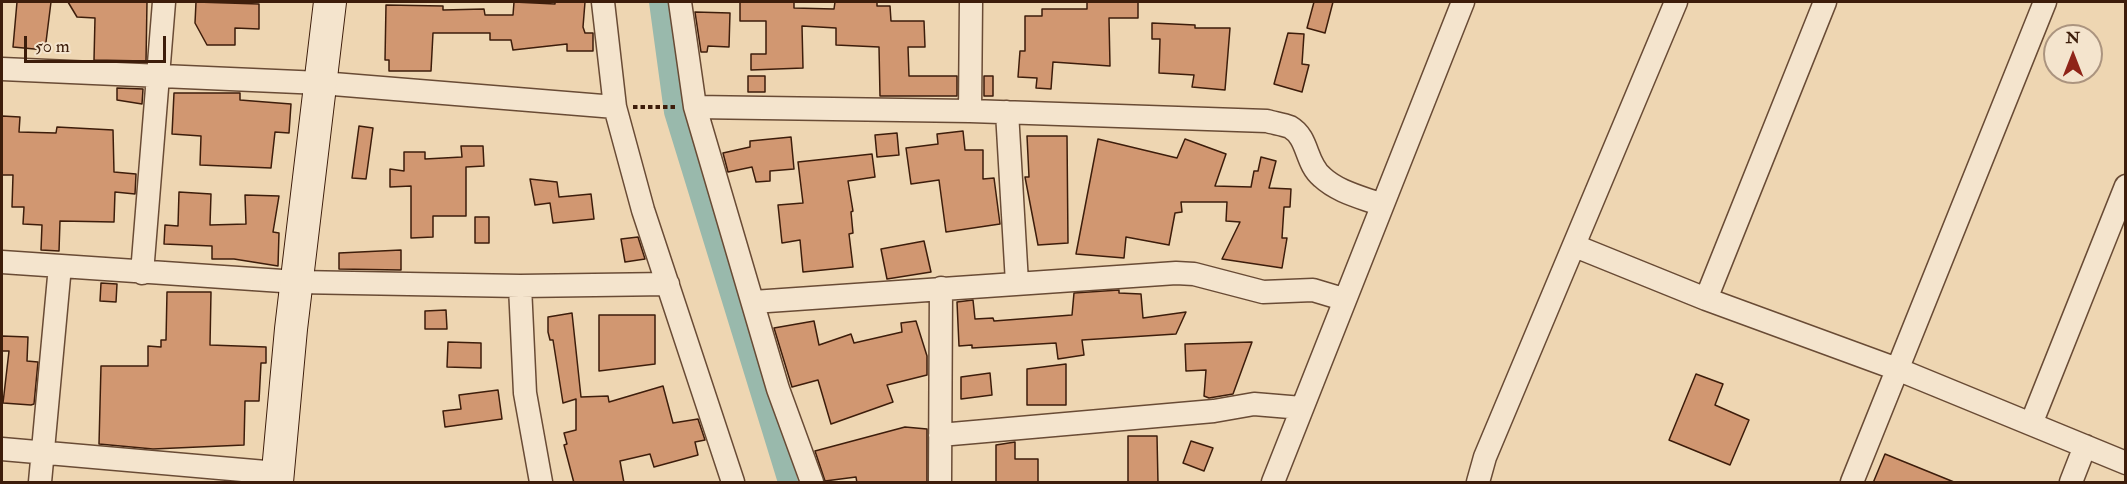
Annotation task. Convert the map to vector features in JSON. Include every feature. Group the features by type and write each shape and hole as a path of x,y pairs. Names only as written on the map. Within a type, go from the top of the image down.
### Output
{"street":[{"path":"142,273 164,2"},
{"path":"2,449 277,478 297,282 330,2"},
{"path":"603,2 644,210 733,483"},
{"path":"680,2 691,107 778,389 812,483"},
{"path":"970,111 971,2"},
{"path":"1273,483 1343,299 1463,2"},
{"path":"1478,483 1485,457 1676,2"},
{"path":"1706,299 1825,2"},
{"path":"1852,483 2045,2"},
{"path":"2,69 321,83 623,107"},
{"path":"691,107 970,111 1267,121 1290,127 1304,140 1308,159 1320,176 1336,188 1382,205"},
{"path":"1007,112 1017,283"},
{"path":"2031,424 2126,186"},
{"path":"1575,246 1706,299 1897,369 2126,463"},
{"path":"2,262 297,282 520,286 668,284"},
{"path":"39,483 44,453 60,266"},
{"path":"753,303 1176,273 1203,276 1263,292 1313,290 1343,299"},
{"path":"520,286 525,393 541,483"},
{"path":"940,483 941,288"},
{"path":"940,435 1214,411 1254,404 1302,408"},
{"path":"2071,483 2085,446"}],"path":[{"path":"623,107 691,107"}],"building":[{"path":"17,2 51,2 45,50 13,47"},
{"path":"68,2 147,2 146,61 94,60 95,18 77,17"},
{"path":"196,2 259,4 259,29 235,28 235,45 207,45 195,23"},
{"path":"514,2 555,4 555,2 585,2 583,27 585,33 593,33 593,51 567,51 567,44 513,50 511,40 490,40 490,33 433,33 431,71 389,71 389,60 385,60 386,5 443,6 443,10 484,9 485,15 513,15"},
{"path":"740,2 794,2 794,8 834,9 835,2 877,2 877,6 890,6 891,21 924,21 925,47 908,47 909,76 957,76 957,96 880,96 879,47 836,45 836,28 802,26 803,68 751,70 751,54 766,54 766,21 740,21"},
{"path":"1087,2 1138,2 1138,18 1109,18 1110,66 1053,62 1051,89 1036,88 1037,78 1018,77 1020,51 1025,51 1025,16 1042,16 1042,9 1087,9"},
{"path":"1314,2 1333,2 1325,33 1307,28"},
{"path":"695,12 730,13 729,47 708,46 707,52 701,52"},
{"path":"1152,23 1195,25 1195,28 1230,28 1225,90 1192,87 1194,75 1159,73 1160,39 1152,39"},
{"path":"1288,33 1304,34 1302,64 1309,65 1302,92 1274,84"},
{"path":"748,76 765,76 765,92 748,92"},
{"path":"984,76 993,76 993,96 984,96"},
{"path":"117,88 143,89 142,104 117,100"},
{"path":"174,93 240,93 240,100 291,104 289,133 275,132 271,168 200,165 201,136 172,134"},
{"path":"2,116 20,117 19,132 56,133 57,127 113,130 114,172 136,174 135,194 115,192 114,222 60,221 59,251 41,250 42,225 23,224 24,207 12,207 13,175 2,175"},
{"path":"359,126 373,128 366,179 352,178"},
{"path":"963,131 965,150 983,150 983,179 994,178 1000,224 946,232 939,180 911,184 906,148 938,144 937,134"},
{"path":"897,133 899,155 877,157 875,135"},
{"path":"1027,136 1067,136 1068,243 1038,245 1025,177 1029,177"},
{"path":"791,137 794,169 770,171 770,181 756,182 752,167 728,172 723,153 750,147 750,141"},
{"path":"1098,139 1177,158 1185,139 1226,154 1215,186 1251,187 1254,171 1258,171 1261,157 1276,161 1269,188 1291,189 1290,207 1284,207 1282,238 1287,238 1282,268 1222,259 1240,222 1226,221 1227,202 1181,202 1182,212 1175,213 1169,245 1126,237 1124,258 1076,254"},
{"path":"461,146 483,146 484,166 466,167 466,216 433,216 433,237 411,238 411,186 390,187 390,169 404,171 404,152 425,152 425,159 462,157"},
{"path":"872,154 875,177 848,181 853,211 851,212 853,233 849,234 853,267 803,272 800,240 782,243 778,205 803,203 798,162"},
{"path":"530,179 557,182 559,197 591,194 594,219 553,223 550,203 535,205"},
{"path":"179,192 211,194 210,225 246,224 245,195 279,196 273,232 279,233 278,266 234,259 212,259 212,246 164,244 165,225 178,226"},
{"path":"475,217 489,217 489,243 475,243"},
{"path":"638,237 645,259 625,262 621,239"},
{"path":"924,241 931,272 887,279 881,249"},
{"path":"401,250 401,270 339,269 339,253"},
{"path":"101,283 117,284 116,302 100,301"},
{"path":"1119,290 1119,293 1141,294 1143,318 1186,312 1176,334 1082,340 1084,355 1058,359 1056,343 972,348 972,345 959,346 957,302 973,300 975,319 993,318 994,321 1072,315 1074,293"},
{"path":"167,292 211,292 210,345 266,347 266,363 261,363 259,401 245,401 244,445 153,449 99,444 101,366 148,366 148,346 161,347 161,340 166,340"},
{"path":"446,310 447,329 425,329 425,311"},
{"path":"572,313 581,397 608,396 609,402 663,386 673,423 698,419 705,440 695,442 698,455 654,467 650,454 620,461 624,483 574,483 564,445 567,444 564,433 576,430 576,399 563,403 553,340 550,340 548,332 548,317"},
{"path":"599,315 655,315 655,364 599,371"},
{"path":"814,321 819,345 851,334 854,343 902,332 901,323 916,321 927,356 927,375 887,385 893,402 831,424 818,380 792,387 774,328"},
{"path":"2,336 28,337 27,361 38,362 34,404 3,403 9,351 2,351"},
{"path":"448,342 481,343 481,368 447,367"},
{"path":"1252,342 1233,394 1209,398 1204,396 1206,370 1186,371 1185,344"},
{"path":"1066,364 1066,405 1027,405 1027,369"},
{"path":"990,373 992,395 961,399 961,377"},
{"path":"1696,374 1723,384 1715,405 1749,420 1730,465 1669,440"},
{"path":"498,390 502,419 445,427 443,411 461,409 459,395"},
{"path":"905,427 927,429 927,483 857,483 856,477 825,481 815,451"},
{"path":"1128,436 1157,436 1158,483 1128,483"},
{"path":"1191,441 1213,448 1204,471 1183,463"},
{"path":"1015,442 1015,459 1038,459 1038,483 996,483 996,445"},
{"path":"1885,454 1954,482 1954,483 1873,483"}],"waterway":[{"path":"659,2 674,112 788,482"}]}
